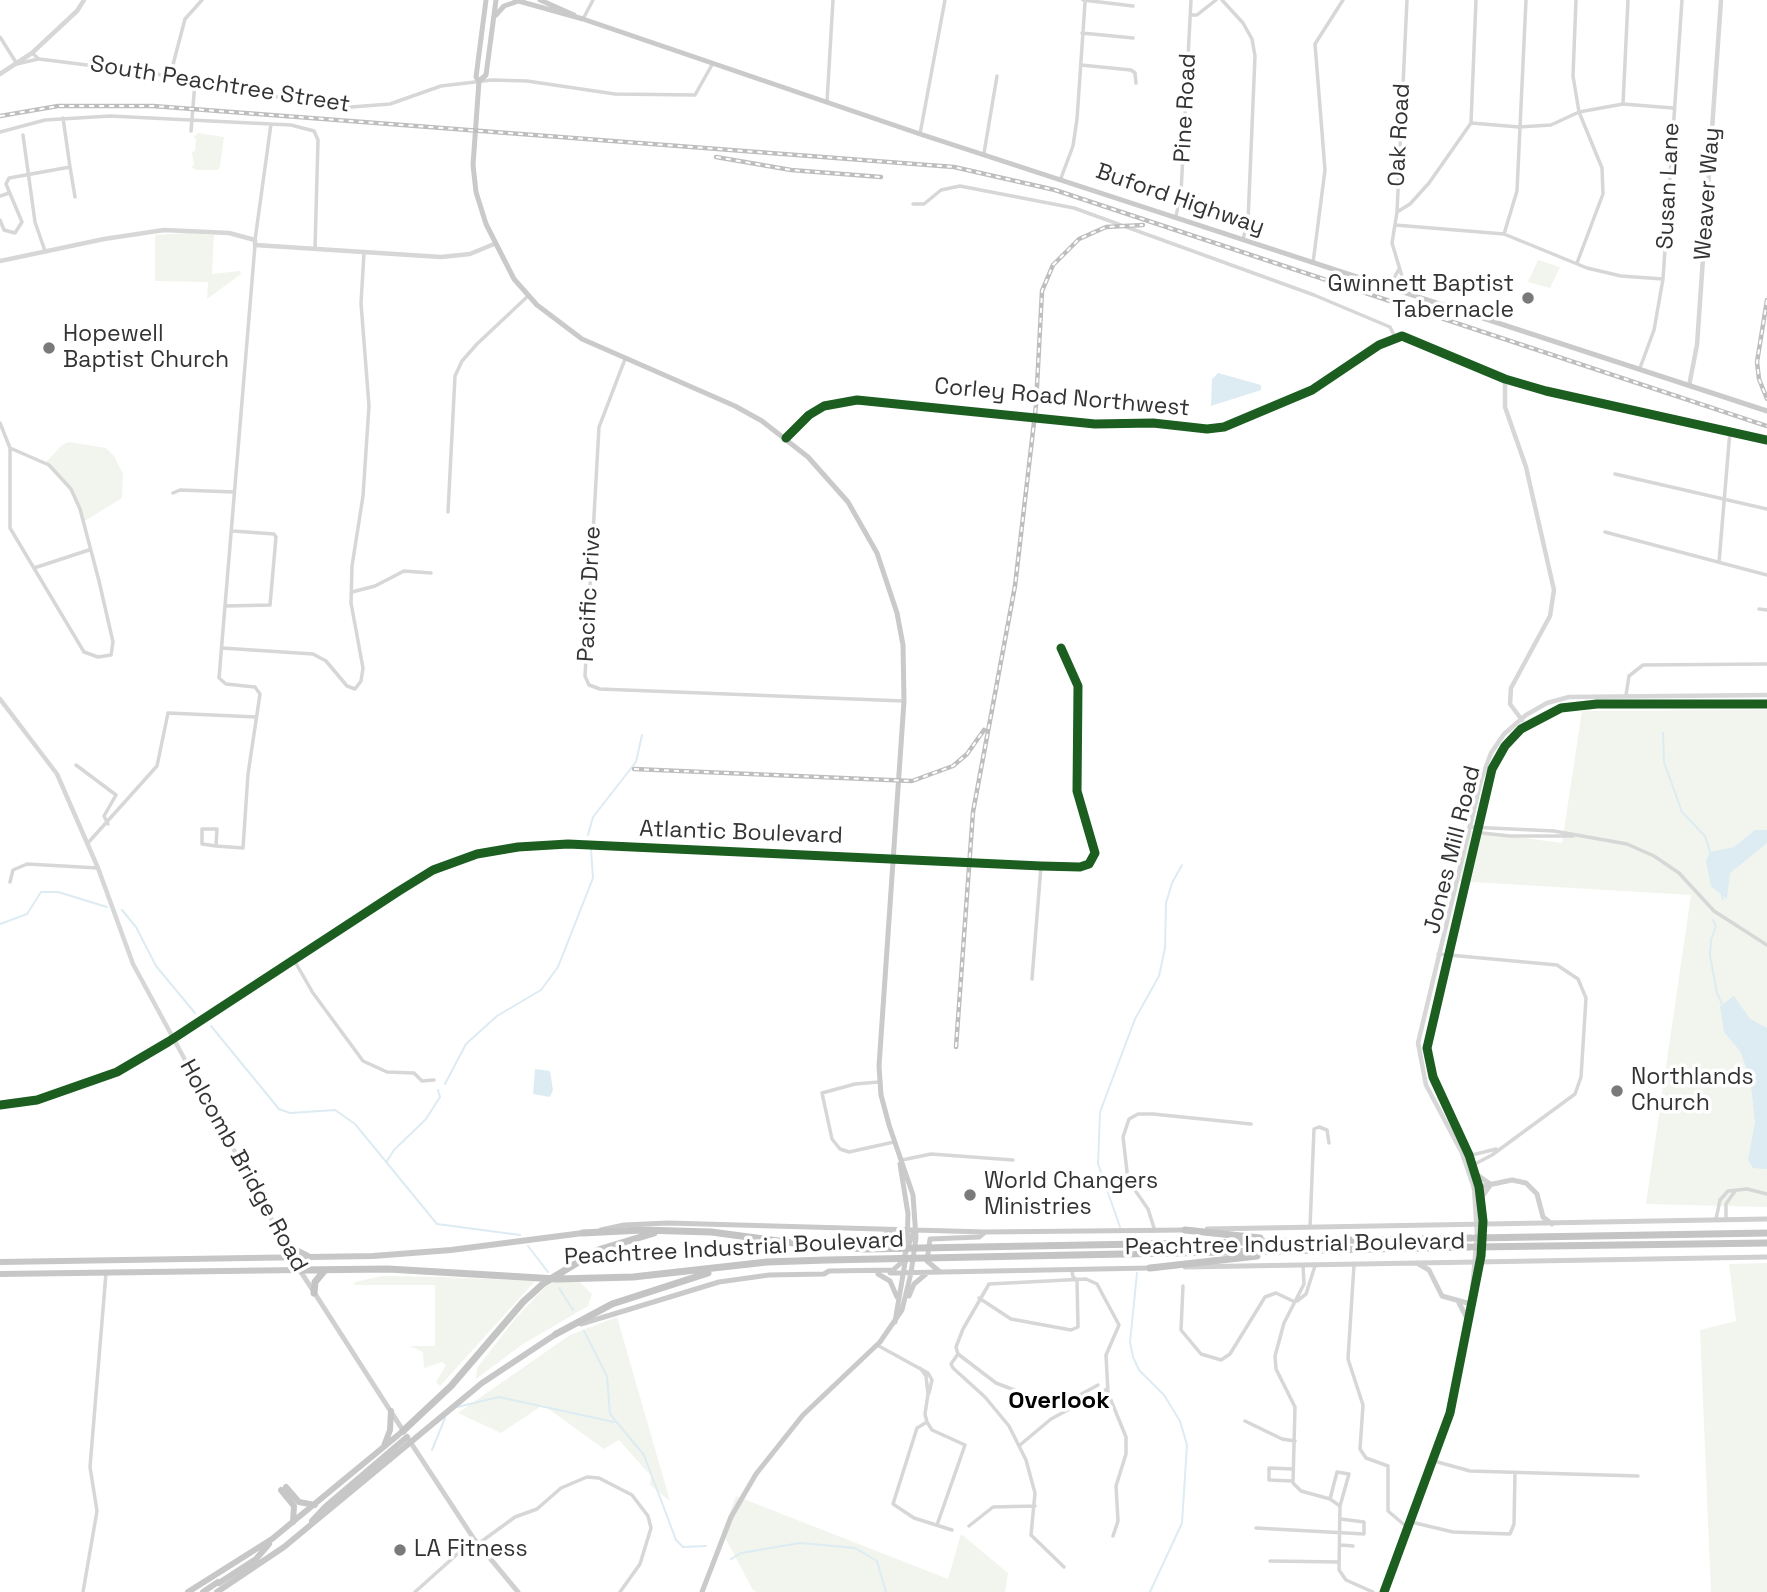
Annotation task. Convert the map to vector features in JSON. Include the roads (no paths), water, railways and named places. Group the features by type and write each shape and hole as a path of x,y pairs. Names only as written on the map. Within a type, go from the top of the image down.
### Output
{"highway":[{"path":"1185,1230 1288,1241"},
{"path":"583,1233 661,1232"},
{"path":"203,1592 219,1586 307,1528 407,1437 533,1292 568,1265 618,1242 661,1232"},
{"name":"Peachtree Industrial Boulevard","path":"661,1232 711,1232 827,1247 889,1248 1767,1233"},
{"name":"Peachtree Industrial Boulevard","path":"0,1262 313,1258 451,1250 583,1233"},
{"path":"278,1234 295,1249 313,1258"},
{"name":"Peachtree Industrial Boulevard","path":"0,1274 388,1269 557,1279 632,1277 733,1266 889,1258 1767,1243"},
{"path":"1150,1268 1307,1251"},
{"path":"188,1592 219,1586 383,1448 407,1437 482,1383 587,1315 631,1296 733,1266"},
{"path":"314,1293 315,1282 326,1270"},
{"path":"383,1448 390,1430 391,1411"},
{"path":"293,1523 294,1506 284,1488 299,1502 315,1505"}],"main road":[{"path":"486,0 476,77 479,81 473,165 478,200 494,244 528,296 576,335 736,406 786,438 829,478 858,518 877,553 897,613 905,673 904,701 892,858 880,1082 894,1142 909,1178 916,1218 908,1275 898,1299 895,1322"},
{"path":"479,81 485,75 496,0"},
{"name":"Buford Highway","path":"540,0 583,19"},
{"path":"494,17 504,6 517,1"},
{"name":"Buford Highway","path":"517,1 583,19 920,134 1767,411"},
{"path":"884,1229 896,1227 906,1219 900,1160"},
{"path":"1476,1174 1491,1184"},
{"path":"901,1178 914,1229"},
{"path":"1476,1188 1514,1180 1524,1182 1536,1192 1543,1217 1555,1225"},
{"path":"1481,1198 1491,1184"},
{"path":"1528,1225 1540,1208"},
{"path":"556,1334 707,1284 758,1276 893,1270 932,1231 916,1218"},
{"name":"Peachtree Industrial Boulevard","path":"583,1233 624,1225 668,1223 985,1232 1555,1225 1767,1219"},
{"path":"702,1592 731,1517 765,1462 813,1404 877,1345 905,1311 914,1284 928,1273 902,1241 884,1229"},
{"path":"940,1272 928,1261 930,1238 979,1237 985,1232"},
{"path":"895,1322 902,1310 910,1251"},
{"name":"Peachtree Industrial Boulevard","path":"824,1274 908,1275 1081,1268 1767,1257"},
{"name":"Holcomb Bridge Road","path":"292,1258 476,1542 518,1592"},
{"path":"1432,1278 1442,1261"},
{"path":"1414,1262 1426,1268 1440,1293 1456,1301 1471,1304"},
{"path":"878,1274 890,1281 898,1299"},
{"path":"1456,1301 1468,1320"}],"street":[{"name":"South Peachtree Street","path":"0,74 32,53 77,11 84,0"},
{"path":"170,76 185,19 202,0"},
{"path":"583,19 593,0"},
{"path":"827,102 833,0"},
{"path":"920,134 944,0"},
{"name":"Pine Road","path":"1176,216 1181,193 1191,0"},
{"path":"1191,15 1197,15 1216,0"},
{"path":"1222,0 1248,31 1255,56 1248,221 1243,239"},
{"path":"1313,263 1325,170 1315,44 1343,0"},
{"name":"Oak Road","path":"1402,291 1404,283 1392,249 1407,0"},
{"path":"1396,212 1410,204 1429,183 1471,123 1476,0"},
{"path":"1504,234 1517,191 1526,0"},
{"path":"1576,0 1573,76 1579,112 1602,168 1603,194 1577,263"},
{"path":"1623,104 1628,0"},
{"name":"Susan Lane","path":"1639,370 1654,330 1663,279 1682,0"},
{"name":"Weaver Way","path":"1689,386 1698,345 1721,0"},
{"path":"1061,178 1070,154 1077,119 1084,1 1133,6"},
{"path":"1082,33 1133,38"},
{"path":"0,37 17,64"},
{"path":"32,53 39,59"},
{"name":"South Peachtree Street","path":"17,64 39,59 170,76 338,108 390,104 441,86 479,81 516,80 615,94 695,95 713,63"},
{"path":"1081,65 1130,70 1135,73 1136,83"},
{"path":"984,153 997,76"},
{"path":"191,131 195,82"},
{"path":"1471,123 1519,127 1552,125 1579,112 1623,104 1673,108"},
{"path":"0,132 63,118 110,116 192,118 295,126 314,131 318,140 315,249"},
{"path":"63,118 75,197"},
{"path":"216,846 216,829 202,829 202,844 216,846 243,848 248,774 259,688 226,684 219,678 255,243 271,124"},
{"path":"23,135 36,222 45,250"},
{"path":"0,220 2,231 15,233 21,227 6,184 9,178 70,167"},
{"path":"913,204 924,204 942,190 960,186 1074,208 1314,295 1390,327 1395,337 1410,338 1505,379 1767,440"},
{"path":"0,196 9,193"},
{"path":"1395,225 1504,234 1577,263 1621,276 1663,279"},
{"path":"0,261 45,250 164,230 203,230 255,243 315,249 448,257 473,254 494,244"},
{"path":"222,648 313,653 326,661 343,684 358,688 363,672 352,614 352,566 363,496 369,402 360,303 364,253"},
{"path":"1381,284 1393,280 1400,267"},
{"path":"448,512 456,376 462,361 477,344 528,296"},
{"name":"Corley Road Northwest","path":"786,438 801,421 824,406 857,400 1095,424 1153,423 1207,429 1224,427 1311,390 1395,337"},
{"name":"Pacific Drive","path":"625,359 606,402 598,436 585,676 589,685 600,689 904,701"},
{"path":"1505,379 1505,407 1523,456 1554,590 1550,616 1510,688 1510,704 1525,725"},
{"path":"0,423 10,448 7,504 10,528 86,653 98,657 111,655 114,650 111,635 80,509 62,478 49,465 10,448"},
{"path":"1719,562 1730,432"},
{"path":"1615,474 1767,509"},
{"path":"173,493 180,490 234,492"},
{"path":"226,606 270,607 276,537 274,534 232,531"},
{"path":"1605,532 1767,575"},
{"path":"34,568 89,550"},
{"path":"352,592 375,586 404,571 431,573"},
{"path":"1759,609 1767,610"},
{"name":"Atlantic Boulevard","path":"0,1105 37,1101 71,1091 117,1072 399,891 454,861 518,847 589,846 1080,867 1092,861 1095,853 1077,791 1078,686 1061,648"},
{"path":"1626,695 1629,676 1643,666 1767,664"},
{"name":"Jones Mill Road","path":"1478,1210 1457,1146 1426,1085 1418,1043 1487,760 1499,741 1520,719 1560,699 1626,695 1767,695"},
{"name":"Holcomb Bridge Road","path":"0,699 53,767 98,869 133,964 292,1258"},
{"name":"Jones Mill Road","path":"1476,1188 1466,1156 1435,1082 1427,1055 1427,1042 1495,762 1505,746 1525,725 1550,711 1583,704 1767,704"},
{"path":"87,844 108,824 157,766 168,713 256,717"},
{"path":"76,765 116,794 104,816 108,824"},
{"path":"1477,829 1482,825 1494,826 1578,835 1627,844 1654,856 1679,873 1714,911 1767,945"},
{"path":"1469,827 1482,833 1510,836 1578,835"},
{"path":"10,882 13,870 27,864 98,869"},
{"path":"1032,979 1041,866"},
{"path":"1438,954 1557,965 1574,975 1585,992 1581,1077 1577,1090 1568,1102 1496,1149 1466,1156"},
{"path":"294,960 317,1000 363,1061 387,1072 414,1073 422,1081 435,1080"},
{"path":"880,1082 855,1084 822,1093 832,1139 840,1149 849,1152 894,1142"},
{"path":"1426,1085 1435,1082"},
{"path":"1155,1231 1148,1209 1128,1180 1123,1137 1129,1119 1138,1114 1153,1114 1251,1124"},
{"path":"1310,1227 1314,1129 1319,1127 1326,1130 1329,1143"},
{"name":"Jones Mill Road","path":"1457,1146 1473,1166 1476,1188"},
{"path":"1473,1166 1492,1155 1496,1149"},
{"path":"900,1160 931,1154 1013,1160"},
{"path":"1384,1592 1450,1413 1475,1274 1478,1210 1476,1188"},
{"path":"1476,1188 1481,1198 1478,1210"},
{"path":"1715,1221 1721,1197 1736,1189 1767,1194"},
{"path":"1726,1221 1726,1204 1736,1189"},
{"path":"1354,1263 1348,1359 1363,1405 1360,1449 1366,1458 1388,1466 1388,1511 1409,1525 1452,1532 1510,1534 1514,1524 1515,1472"},
{"path":"1303,1264 1305,1280 1279,1335 1275,1356 1276,1369 1295,1407 1293,1481 1301,1491 1330,1499 1340,1506"},
{"path":"1295,1301 1306,1294 1311,1272 1317,1264"},
{"path":"979,1298 1012,1319 1071,1330 1078,1327 1077,1280 1081,1276 1081,1268"},
{"path":"1072,1269 1073,1277 1077,1280"},
{"path":"83,1592 97,1510 90,1467 106,1273"},
{"path":"1098,1385 1078,1396 1048,1400 1028,1396 988,1378 958,1354 956,1347 986,1286 993,1282 1092,1280 1119,1321 1106,1355 1107,1389 1126,1437 1126,1454 1116,1486 1119,1511 1113,1536"},
{"path":"1182,1286 1181,1330 1201,1353 1221,1360 1230,1354 1265,1297 1276,1293 1295,1301"},
{"path":"877,1345 920,1368 932,1380 925,1414 927,1422 932,1430 965,1445 937,1525"},
{"path":"958,1354 951,1364 953,1368 985,1397 1009,1426 1020,1445 1032,1477 1035,1506 1031,1535 1064,1567"},
{"path":"1020,1445 1051,1419 1107,1389"},
{"path":"1074,1406 1078,1396"},
{"path":"1245,1421 1282,1439 1295,1441"},
{"path":"927,1422 917,1428 893,1504 914,1518 952,1530"},
{"path":"1434,1461 1470,1471 1638,1476"},
{"path":"1293,1469 1269,1468 1269,1480 1293,1481"},
{"path":"1330,1499 1337,1472 1349,1474 1340,1506 1339,1570 1346,1580 1373,1592"},
{"path":"415,1592 476,1542 515,1517 537,1509 561,1488 587,1476 599,1478 632,1495 648,1516 651,1528 640,1564 620,1592"},
{"path":"969,1526 993,1507 1035,1506"},
{"path":"1256,1528 1364,1534 1364,1522 1341,1519"},
{"path":"1341,1545 1353,1546"},
{"path":"1270,1561 1339,1562"}],"waterway":[{"path":"1663,733 1664,762 1682,812 1705,836 1710,852"},
{"path":"588,835 593,817 636,762 642,735"},
{"path":"445,1084 466,1044 497,1016 541,990 558,967 593,878 591,849"},
{"path":"1120,1227 1098,1164 1100,1112 1135,1019 1159,976 1165,948 1166,903 1172,883 1182,865"},
{"path":"0,924 27,914 41,892 58,892 107,907"},
{"path":"1722,895 1723,899"},
{"path":"122,910 136,927 156,966 195,1013"},
{"path":"1713,920 1716,926 1711,940 1710,956 1717,993 1722,1004"},
{"path":"211,1026 279,1109 290,1113 335,1110 355,1124 437,1224 520,1235"},
{"path":"387,1161 394,1150 426,1119 440,1097 438,1090"},
{"path":"528,1246 548,1272"},
{"path":"1137,1273 1130,1342 1133,1357 1139,1370 1164,1395 1180,1421 1187,1445 1182,1523 1150,1592"},
{"path":"559,1288 573,1310"},
{"path":"584,1331 607,1376 610,1414 644,1455 676,1540 683,1547 706,1546"},
{"path":"457,1407 499,1397 614,1422"},
{"path":"432,1450 445,1418"},
{"path":"731,1559 741,1553 800,1543 855,1548 877,1561 886,1592"}],"railway":[{"path":"0,116 58,106 153,106 954,167 1055,190 1767,426"},
{"path":"716,157 791,170 881,177"},
{"path":"956,1047 973,812 1015,586 1036,405 1042,291 1053,265 1079,239 1106,227 1143,225"},
{"path":"1767,300 1757,362 1759,379 1767,399"},
{"path":"634,769 912,781 953,766 967,754 984,730"}],"place":[{"name":"Gwinnett Baptist Tabernacle","path":"1528,298"},
{"name":"Hopewell Baptist Church","path":"49,348"},
{"name":"Northlands Church","path":"1617,1091"},
{"name":"World Changers Ministries","path":"970,1195"},
{"name":"LA Fitness","path":"400,1550"}],"district":[{"name":"Overlook","path":"1059,1401"}]}
